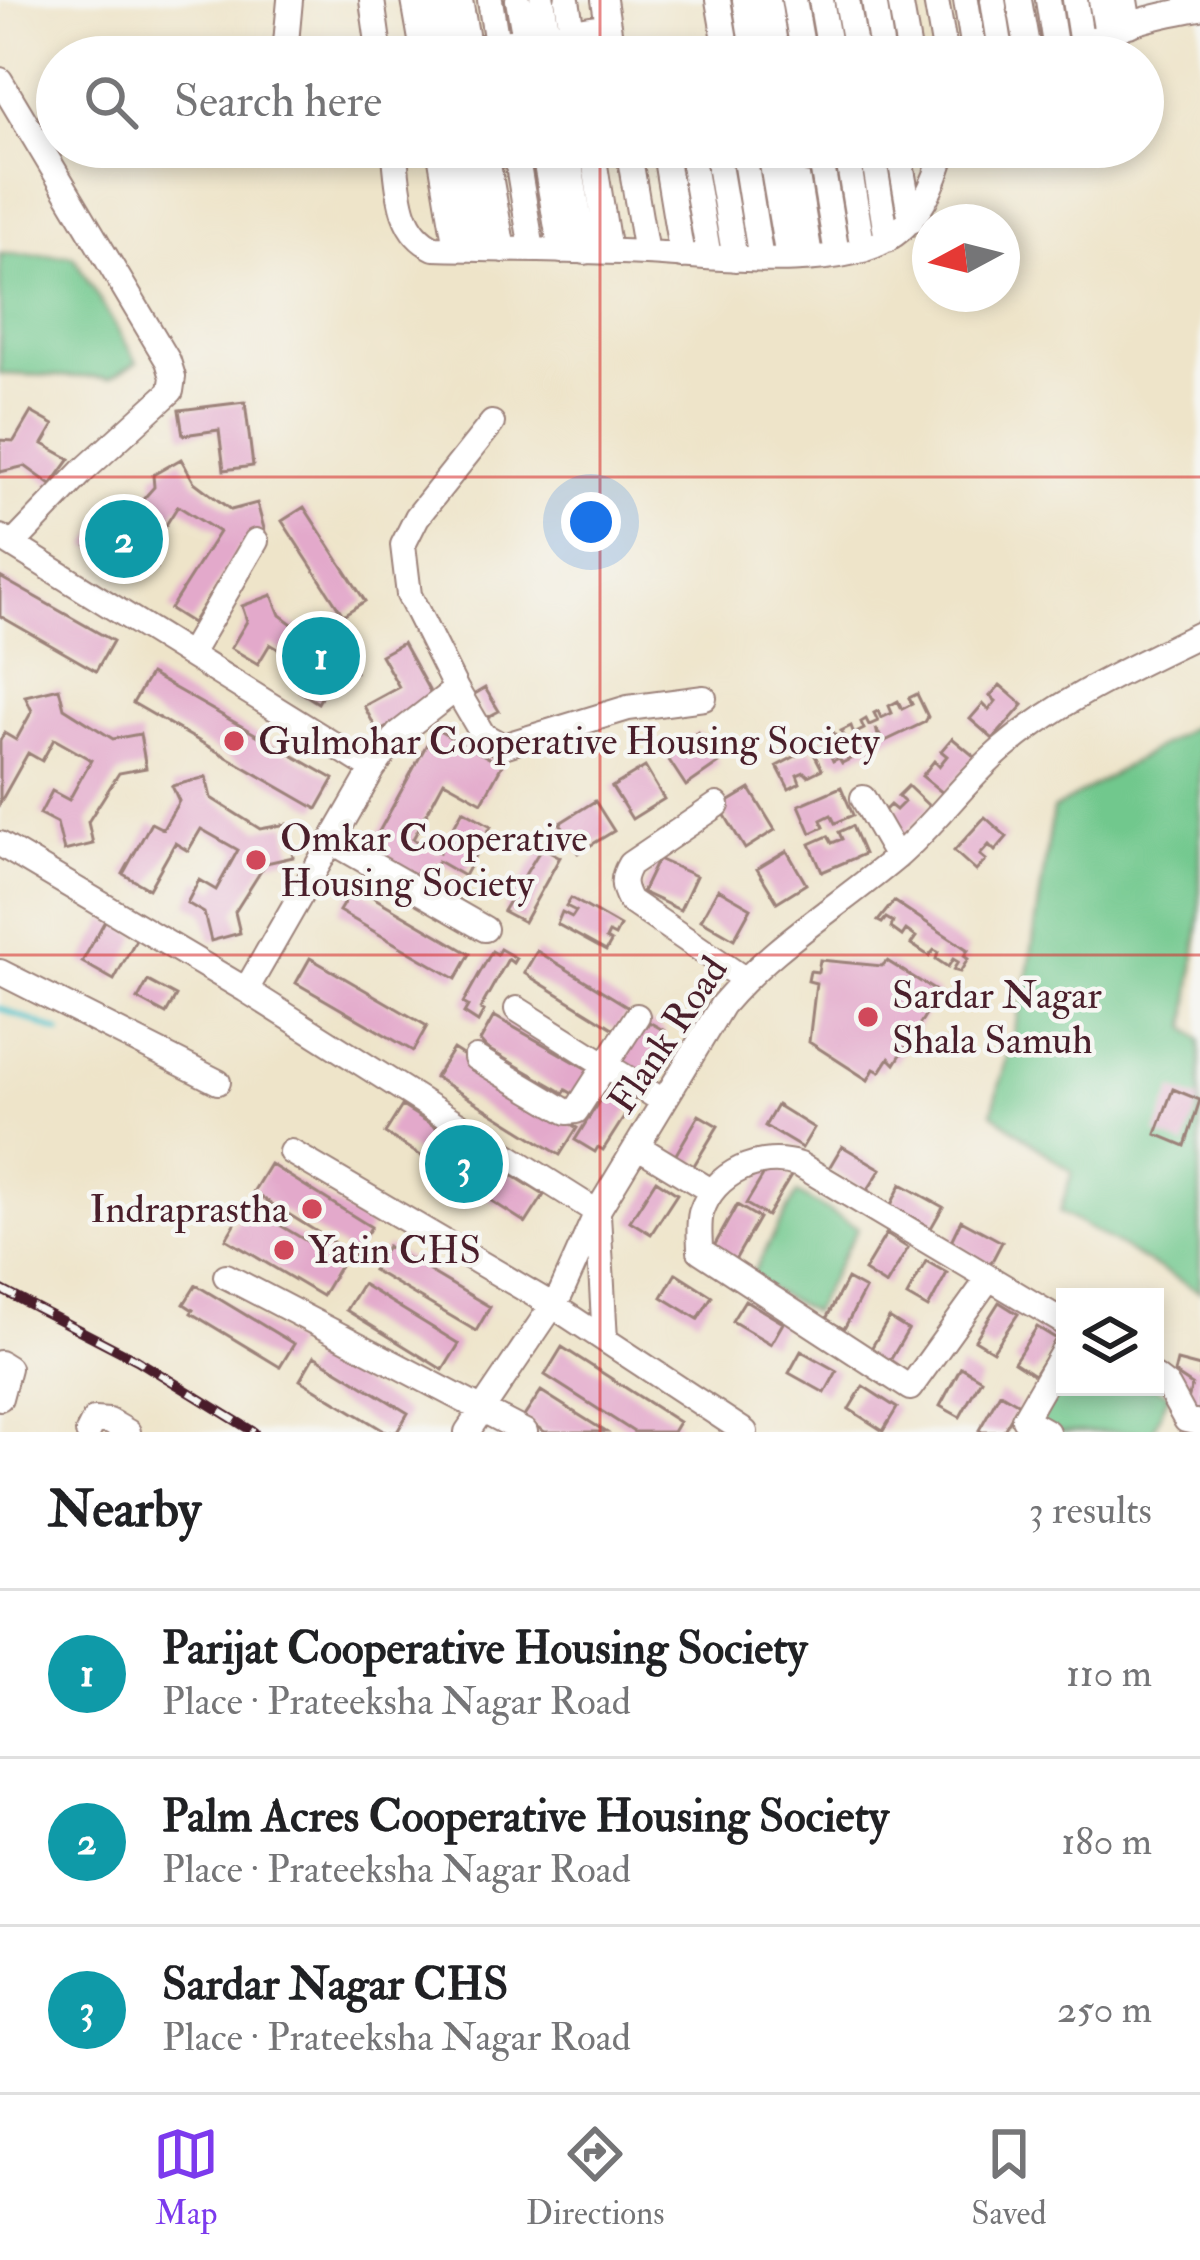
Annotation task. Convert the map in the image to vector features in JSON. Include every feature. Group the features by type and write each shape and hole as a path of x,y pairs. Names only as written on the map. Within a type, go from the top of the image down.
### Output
{"street":[{"path":"287,36 290,0"},
{"path":"372,0 377,36"},
{"path":"414,0 433,36"},
{"path":"436,0 441,36"},
{"path":"449,36 460,0"},
{"path":"490,0 496,36"},
{"path":"518,0 540,36"},
{"path":"542,0 544,36"},
{"path":"549,36 567,0"},
{"path":"723,36 718,3 747,0 751,36"},
{"path":"768,0 774,36"},
{"path":"794,0 800,36"},
{"path":"821,0 827,36"},
{"path":"847,0 853,36"},
{"path":"874,0 880,36"},
{"path":"900,0 906,36"},
{"path":"936,0 942,36"},
{"path":"966,0 972,36"},
{"path":"993,0 999,36"},
{"path":"1019,0 1025,36"},
{"path":"1048,0 1054,36"},
{"path":"1075,0 1075,36"},
{"path":"1101,0 1120,19 1152,9 1186,7"},
{"path":"560,36 606,12"},
{"path":"0,80 36,140"},
{"path":"53,168 169,361 173,377 171,391 7,541 373,769"},
{"path":"397,168 410,230 434,248 761,260 850,252 887,240 911,220 939,168"},
{"path":"447,168 479,249"},
{"path":"465,168 479,249"},
{"path":"479,249 484,168"},
{"path":"518,168 532,250"},
{"path":"551,168 585,252"},
{"path":"571,168 585,252"},
{"path":"585,252 591,168"},
{"path":"631,168 646,254"},
{"path":"667,168 682,256"},
{"path":"703,168 709,257"},
{"path":"708,168 735,259"},
{"path":"746,168 761,260"},
{"path":"784,168 799,257"},
{"path":"825,168 850,252"},
{"path":"850,252 867,168"},
{"path":"874,168 887,240"},
{"path":"882,168 911,220"},
{"path":"929,168 932,187"},
{"path":"492,423 417,517 403,545 409,595 483,735 503,746 628,708 704,698"},
{"path":"190,654 256,541"},
{"name":"Flank Road","path":"467,1432 557,1299 598,1212 722,1005 744,979 897,856 998,752 1035,723 1078,694 1200,634"},
{"path":"246,990 373,769 398,734 456,689"},
{"path":"863,798 897,856"},
{"path":"717,805 630,864 623,887 630,901 744,979"},
{"path":"332,841 485,929"},
{"path":"0,844 246,990 598,1212 604,1340"},
{"path":"0,972 218,1082"},
{"path":"517,1009 663,1102"},
{"path":"476,1058 567,1112 582,1106 637,1016"},
{"path":"637,1146 711,1191"},
{"path":"291,1152 557,1299 707,1422 745,1432"},
{"path":"989,1278 910,1388 700,1251 700,1217 711,1191 751,1163 768,1157 784,1159 800,1165 1056,1318"},
{"path":"226,1276 525,1432"},
{"path":"557,1299 602,1287"},
{"path":"0,1363 8,1368 8,1376 0,1398"},
{"path":"1047,1432 1024,1419 1056,1364"},
{"path":"1164,1384 1186,1420 1200,1423"},
{"path":"88,1432 94,1420 100,1419 128,1432"}],"green space":[{"path":"0,254 73,256 137,362 110,378 0,374"},
{"path":"1200,722 1200,912 1187,1028 1200,1040 1200,1292 1060,1212 1072,1172 992,1113 1027,983 1053,810"},
{"path":"797,1193 858,1228 812,1312 750,1278"},
{"path":"1056,1364 1056,1396 1169,1394 1152,1432 1043,1432 1027,1424"}],"building":[{"path":"245,402 253,466 224,470 219,430 183,435 179,410"},
{"path":"31,412 54,425 43,444 70,459 51,485 25,466 0,472 0,440 14,441"},
{"path":"181,459 194,482 231,510 257,503 265,532 239,549 192,623 170,609 219,532 178,506 152,547 157,568 120,577 115,555 87,546 103,521 123,522 154,487 153,475"},
{"path":"304,507 365,601 343,615 282,521"},
{"path":"0,577 113,641 96,671 0,616"},
{"path":"272,595 280,615 323,647 349,641 356,672 333,678 318,703 299,691 312,670 270,644 258,664 231,648 247,621 242,606"},
{"path":"403,643 435,701 378,732 364,706 399,687 381,655"},
{"name":"Gulmohar Cooperative Housing Society","path":"150,674 334,779 317,809 133,703"},
{"path":"1000,685 1023,705 993,739 970,719 983,704 989,710 996,701 990,696"},
{"path":"59,688 64,708 113,739 140,734 146,768 119,773 88,822 93,844 64,851 57,823 40,814 52,791 69,800 91,760 54,739 42,761 28,753 0,803 4,733 16,740 32,711 25,696"},
{"path":"485,688 499,711 486,718 473,695"},
{"path":"917,694 928,717 925,722 883,742 876,728 880,744 842,763 839,758 833,761 823,739 834,733 838,741 844,738 841,731 851,726 854,734 864,729 861,722 866,719 869,725 878,721 874,713 878,711 881,718 892,713 889,706 898,701 902,709"},
{"path":"435,729 502,765 482,802 444,781 413,839 439,853 463,810 491,826 464,876 438,861 427,882 369,850"},
{"path":"698,732 719,763 686,786 665,754"},
{"path":"952,738 975,757 944,794 922,776 934,761 939,766 947,756 941,751"},
{"path":"811,748 822,769 797,775 800,783 789,789 777,766"},
{"path":"645,767 664,799 632,819 612,787"},
{"name":"Omkar Cooperative Housing Society","path":"206,777 211,798 260,829 287,824 293,857 266,863 235,912 240,933 211,941 204,913 187,903 199,880 216,890 238,850 201,829 188,851 175,843 149,889 123,874 151,823 163,829 179,801 172,786"},
{"path":"908,786 930,807 898,840 876,819 890,805 896,810 904,802 898,796"},
{"path":"841,787 853,815 835,823 831,815 821,820 824,827 811,833 799,805"},
{"path":"750,789 775,830 745,849 720,807"},
{"path":"595,801 614,831 578,853 560,823"},
{"path":"985,817 1007,837 995,851 989,845 980,855 986,860 976,871 954,851"},
{"path":"852,826 864,854 822,872 810,844 828,836 832,843 842,839 839,832"},
{"path":"542,847 560,857 524,922 503,911"},
{"path":"787,851 806,884 777,902 757,869"},
{"path":"658,859 696,876 680,910 642,892"},
{"path":"354,886 470,954 456,979 339,911"},
{"path":"718,889 751,908 734,939 701,920"},
{"path":"571,898 620,926 615,936 609,933 606,951 557,924 562,912 572,917 576,911 566,906"},
{"path":"894,901 968,950 960,972 953,970 958,962 953,959 948,967 936,959 938,952 929,956 911,944 916,937 906,930 902,936 891,928 893,922 878,921"},
{"path":"106,919 138,936 114,980 82,962"},
{"path":"500,949 516,958 513,963 508,959 480,1009 484,1011 478,1022 464,1013 468,1006 463,1003 492,951 497,954"},
{"path":"537,951 630,1008 616,1030 524,973"},
{"path":"310,958 427,1026 413,1051 296,983"},
{"name":"Sardar Nagar Shala Samuh","path":"820,960 882,966 887,961 939,993 895,1064 889,1058 868,1080 809,1042 816,983 808,981 810,971 818,972"},
{"path":"148,981 176,996 166,1014 138,999"},
{"path":"494,1016 594,1073 580,1098 486,1048 480,1041"},
{"path":"638,1022 665,1031 638,1080 614,1066"},
{"path":"453,1049 577,1128 560,1155 435,1077"},
{"path":"614,1087 635,1100 603,1150 598,1147 595,1152 575,1140 606,1090"},
{"path":"1173,1089 1200,1100 1185,1146 1156,1134"},
{"path":"777,1105 814,1128 802,1148 765,1126"},
{"path":"402,1106 544,1195 526,1223 385,1133"},
{"path":"699,1115 718,1126 693,1167 675,1156"},
{"path":"842,1146 881,1169 867,1191 829,1168"},
{"name":"Indraprastha","path":"270,1164 371,1227 354,1255 253,1192"},
{"path":"770,1164 791,1176 767,1216 746,1204"},
{"path":"656,1180 677,1194 651,1234 630,1221"},
{"path":"901,1184 943,1207 931,1228 891,1205"},
{"name":"Yatin CHS","path":"246,1205 342,1262 322,1296 226,1239"},
{"path":"737,1205 759,1218 735,1260 713,1248"},
{"path":"961,1220 1002,1242 990,1265 951,1241"},
{"path":"886,1234 908,1248 886,1285 864,1271"},
{"path":"387,1246 490,1307 476,1331 373,1270"},
{"path":"926,1261 947,1273 928,1308 907,1296"},
{"path":"676,1273 712,1296 698,1319 662,1297"},
{"path":"847,1279 865,1289 844,1329 826,1319"},
{"path":"362,1284 459,1344 443,1370 346,1310"},
{"path":"196,1285 294,1344 280,1367 191,1313 184,1304"},
{"path":"745,1300 783,1323 771,1344 732,1321"},
{"path":"999,1302 1018,1314 993,1351 975,1340"},
{"path":"889,1318 908,1330 884,1371 865,1359"},
{"path":"1037,1327 1056,1338 1034,1375 1014,1362"},
{"path":"562,1347 679,1422 673,1432 634,1432 545,1375"},
{"path":"801,1351 837,1371 825,1393 789,1373"},
{"path":"314,1356 408,1413 397,1432 386,1432 300,1380"},
{"path":"1177,1361 1200,1367 1200,1415 1185,1411 1192,1385 1174,1373"},
{"path":"961,1367 981,1379 960,1417 940,1406"},
{"path":"863,1386 897,1408 883,1431 849,1409"},
{"path":"541,1391 606,1432 545,1432 523,1418"},
{"path":"1000,1393 1019,1404 1003,1432 982,1432 979,1430"}],"waterway":[{"path":"0,1008 59,1032"}],"railway":[{"path":"0,1289 137,1360 254,1432"}],"place":[{"name":"Palm Acres Cooperative Housing Society","path":"124,539"},
{"name":"Parijat Cooperative Housing Society","path":"321,656"},
{"name":"Gulmohar Cooperative Housing Society","path":"234,741"},
{"name":"Omkar Cooperative Housing Society","path":"256,860"},
{"name":"Sardar Nagar Shala Samuh","path":"868,1017"},
{"name":"Sardar Nagar CHS","path":"464,1164"},
{"name":"Indraprastha","path":"312,1209"},
{"name":"Yatin CHS","path":"284,1250"}]}
